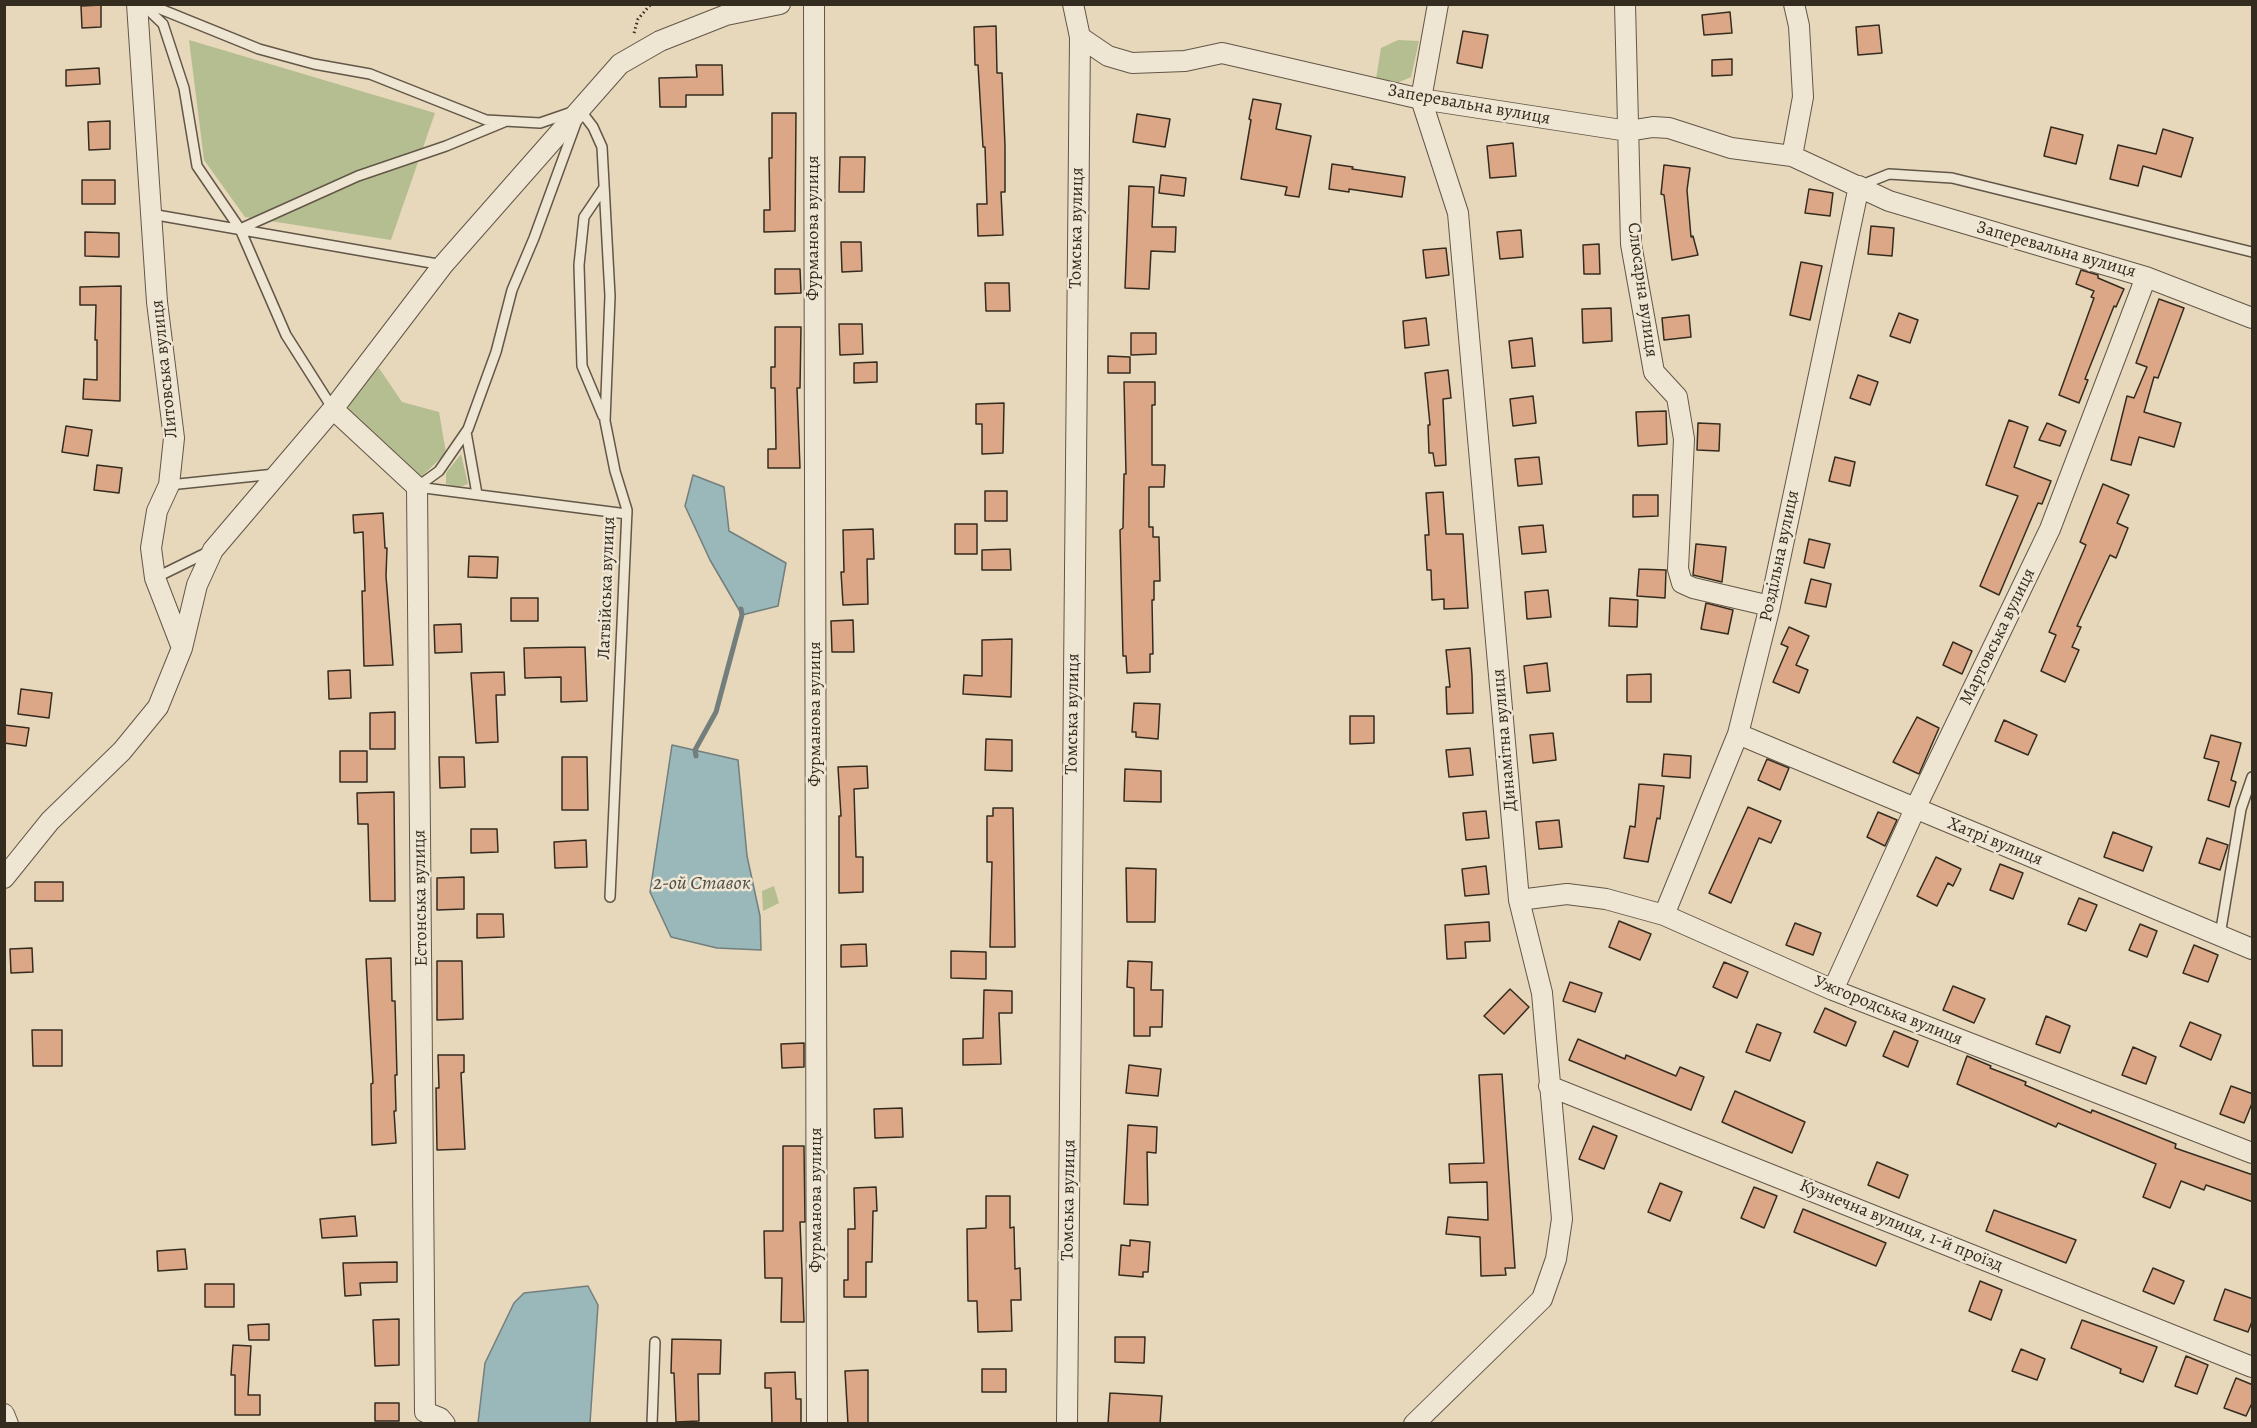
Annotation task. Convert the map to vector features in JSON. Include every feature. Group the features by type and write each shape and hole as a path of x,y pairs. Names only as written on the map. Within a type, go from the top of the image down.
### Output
{"street":[{"name":"Литовська вулиця","path":"140,4 157,302 174,438 170,484 156,511 151,548 155,578 182,648"},
{"path":"4,878 50,821 122,751 158,706 182,648 197,585 213,550 333,409 443,265 620,64 660,40 726,15 780,4"},
{"name":"Фурманова вулиця","path":"814,4 817,1424"},
{"name":"Томська вулиця","path":"1067,1424 1080,38 1073,4"},
{"name":"Динамітна вулиця","path":"1414,1424 1542,1299 1556,1259 1562,1219 1542,993 1519,900 1458,213 1422,99 1438,4"},
{"name":"Слюсарна вулиця","path":"1625,4 1631,244 1654,372 1677,397 1684,439 1677,569 1682,583 1693,588 1770,606"},
{"path":"1792,156 1803,97 1799,26 1794,4"},
{"name":"Заперевальна вулиця","path":"1080,38 1108,56 1132,63 1185,61 1222,53 1422,99 1628,131 1653,127 1670,128 1731,148 1792,156 1889,201 2146,277 2253,318"},
{"name":"Роздільна вулиця","path":"1664,915 1738,734 1770,606 1859,186"},
{"name":"Мартовська вулиця","path":"1833,990 1915,809 2050,529 2146,277"},
{"path":"333,409 417,487"},
{"name":"Естонська вулиця","path":"417,487 425,1418"},
{"name":"Хатрі вулиця","path":"1738,734 2253,949"},
{"name":"Ужгородська вулиця","path":"1519,900 1567,894 1606,899 1664,915 1833,990 2253,1153"},
{"name":"Кузнечна вулиця, 1-й проїзд","path":"1550,1086 2253,1367"},
{"path":"4,1414 8,1424"},
{"path":"425,1418 440,1418 445,1424"}],"lane":[{"path":"140,4 163,24 184,88 196,166 240,229 286,335 333,409"},
{"path":"148,4 259,49 314,64 370,74 486,120 540,123 580,110"},
{"path":"417,487 440,471 466,432 496,352 512,290 534,238 580,110"},
{"name":"Латвiйська вулиця","path":"580,110 593,127 602,147 610,296 604,421 627,514 610,897"},
{"path":"240,229 358,176 446,146 506,121"},
{"path":"1859,186 1889,174 1952,178 2252,249"},
{"path":"603,189 584,217 579,266 582,366 604,421"},
{"path":"151,214 443,265"},
{"path":"466,432 477,494"},
{"path":"170,484 279,473"},
{"path":"417,487 627,514"},
{"path":"155,578 213,550"},
{"path":"2220,935 2241,809 2253,777"},
{"path":"652,1424 655,1342"}],"path":[{"path":"626,60 638,19 651,4"}],"green space":[{"path":"189,40 435,113 391,240 245,217 204,160"},
{"path":"1398,40 1419,41 1411,77 1390,86 1376,79 1381,48"},
{"path":"379,368 402,402 439,412 446,453 421,477 387,455 346,415 353,392"},
{"path":"461,454 468,484 459,487 446,484 446,473"},
{"path":"774,886 779,903 763,911 762,891"}],"water":[{"path":"693,475 724,487 729,531 786,563 778,606 742,615 710,560 685,506"},
{"name":"2-ой Ставок","path":"672,745 738,760 747,856 760,916 761,950 717,948 671,937 650,892"},
{"path":"588,1286 598,1305 590,1423 478,1423 485,1363 514,1303 524,1293"}],"building":[{"path":"101,5 101,27 82,28 81,6"},
{"path":"1730,12 1732,33 1704,35 1702,15"},
{"path":"1879,25 1882,53 1858,55 1856,27"},
{"path":"996,26 997,73 1002,73 1005,146 1005,192 1001,192 1003,235 978,236 977,204 987,204 985,147 983,147 978,65 975,65 974,27"},
{"path":"1463,31 1488,35 1482,68 1457,63"},
{"path":"1732,59 1732,75 1712,76 1712,60"},
{"path":"696,65 722,65 723,95 686,95 686,107 660,107 659,78 697,77"},
{"path":"99,68 100,84 66,86 66,70"},
{"path":"1253,99 1281,104 1276,129 1311,136 1299,197 1285,195 1287,187 1241,179"},
{"path":"772,113 796,113 795,231 764,232 764,210 770,210 769,158 772,158"},
{"path":"1137,114 1170,119 1165,147 1133,142"},
{"path":"110,121 110,149 89,150 88,122"},
{"path":"2051,127 2083,135 2076,164 2044,156"},
{"path":"2163,129 2193,138 2181,177 2143,166 2138,186 2110,179 2118,145 2156,154"},
{"path":"1513,143 1516,176 1490,178 1487,146"},
{"path":"840,157 865,157 864,192 839,192"},
{"path":"1332,164 1405,177 1402,197 1349,189 1349,192 1329,189"},
{"path":"1664,165 1690,168 1687,190 1691,237 1693,236 1698,255 1672,260 1664,195 1661,194"},
{"path":"1161,175 1186,178 1184,196 1159,193"},
{"path":"82,180 115,180 115,204 82,204"},
{"path":"1129,186 1154,187 1152,227 1176,227 1175,252 1151,251 1149,289 1125,288"},
{"path":"1809,189 1833,193 1830,216 1805,213"},
{"path":"1871,226 1894,228 1892,256 1868,254"},
{"path":"1521,230 1523,257 1500,259 1497,232"},
{"path":"85,232 119,233 119,257 85,256"},
{"path":"841,242 861,242 862,271 842,272"},
{"path":"1599,244 1600,274 1584,274 1583,245"},
{"path":"1446,248 1449,275 1426,278 1423,250"},
{"path":"1801,262 1822,266 1810,320 1790,315"},
{"path":"775,269 800,269 801,293 775,294"},
{"path":"2081,270 2098,275 2098,278 2124,289 2116,307 2114,306 2085,379 2088,380 2079,403 2059,395 2094,298 2091,297 2094,291 2076,284"},
{"path":"985,283 1009,283 1010,311 986,311"},
{"path":"121,286 120,401 83,399 84,379 97,380 97,340 95,340 96,305 80,305 80,287"},
{"path":"2159,299 2184,308 2158,378 2154,377 2144,412 2181,423 2174,447 2139,437 2131,465 2111,460 2127,396 2134,398 2147,367 2136,363"},
{"path":"1611,308 1612,341 1583,343 1582,309"},
{"path":"1899,313 1918,320 1910,343 1890,336"},
{"path":"1689,315 1691,337 1664,340 1662,318"},
{"path":"1426,318 1429,345 1405,348 1403,321"},
{"path":"839,324 862,324 863,354 840,355"},
{"path":"775,327 801,327 800,388 797,388 800,468 768,468 768,449 776,449 775,388 771,388 771,367 775,367"},
{"path":"1131,333 1156,333 1156,354 1131,355"},
{"path":"1532,338 1535,366 1512,368 1509,341"},
{"path":"1108,356 1130,357 1130,373 1108,373"},
{"path":"877,362 877,382 854,383 854,363"},
{"path":"1448,370 1451,398 1443,399 1446,465 1435,466 1433,453 1429,453 1428,425 1430,425 1425,373"},
{"path":"1858,375 1878,382 1870,405 1850,398"},
{"path":"1124,382 1155,382 1155,405 1152,405 1152,465 1165,465 1164,487 1149,487 1149,527 1153,527 1153,537 1159,537 1160,581 1154,581 1153,654 1150,654 1150,672 1127,673 1126,656 1123,656 1120,530 1123,528 1124,474 1126,474"},
{"path":"1533,396 1536,423 1513,426 1510,399"},
{"path":"1004,403 1003,453 982,454 982,424 976,424 976,404"},
{"path":"1666,411 1667,444 1638,446 1636,412"},
{"path":"2009,420 2028,427 2014,467 2051,481 2042,504 2038,503 1999,595 1980,586 2018,496 1986,485"},
{"path":"1698,423 1720,424 1719,451 1697,450"},
{"path":"2047,423 2066,431 2060,446 2039,440"},
{"path":"66,426 92,430 88,456 62,452"},
{"path":"1539,457 1542,484 1518,486 1515,459"},
{"path":"1835,457 1855,462 1850,486 1829,481"},
{"path":"97,465 122,468 119,493 94,490"},
{"path":"2103,484 2129,495 2117,523 2128,528 2116,558 2110,555 2077,626 2081,627 2072,647 2079,650 2065,682 2041,671 2056,635 2049,632 2086,545 2080,542"},
{"path":"985,491 1007,491 1007,521 985,521"},
{"path":"1443,492 1446,534 1463,534 1468,608 1444,609 1444,599 1432,600 1431,570 1427,570 1425,535 1429,535 1426,493"},
{"path":"1633,495 1658,495 1658,516 1633,517"},
{"path":"383,513 393,665 364,666 363,532 354,533 353,515"},
{"path":"955,524 977,524 977,554 955,554"},
{"path":"1543,525 1546,552 1522,554 1519,527"},
{"path":"873,529 874,559 867,559 868,604 843,605 841,572 844,572 843,530"},
{"path":"1809,539 1830,544 1824,568 1804,563"},
{"path":"1696,544 1726,547 1722,582 1693,575"},
{"path":"1010,549 1011,570 982,570 982,550"},
{"path":"469,556 498,557 497,578 468,577"},
{"path":"1639,569 1666,570 1665,598 1637,596"},
{"path":"1811,579 1831,584 1826,607 1805,603"},
{"path":"1548,590 1551,617 1527,619 1525,592"},
{"path":"511,598 538,598 538,621 511,621"},
{"path":"1610,598 1638,600 1637,627 1609,626"},
{"path":"1706,603 1733,610 1728,634 1701,629"},
{"path":"853,620 854,652 832,652 831,621"},
{"path":"461,624 462,652 435,653 434,625"},
{"path":"1789,627 1809,636 1796,665 1808,670 1799,693 1773,682 1788,647 1781,644"},
{"path":"1012,639 1011,697 963,694 964,675 982,676 982,640"},
{"path":"1953,642 1972,651 1962,674 1943,665"},
{"path":"585,647 587,701 561,702 561,677 525,678 524,648"},
{"path":"1470,648 1473,713 1447,714 1446,687 1450,687 1446,650"},
{"path":"1547,663 1550,691 1527,693 1524,666"},
{"path":"350,670 351,698 329,699 328,671"},
{"path":"504,672 505,695 496,695 498,742 476,743 471,673"},
{"path":"1651,674 1651,702 1627,702 1627,675"},
{"path":"21,689 52,693 49,718 18,714"},
{"path":"1134,703 1160,704 1158,739 1136,737 1136,732 1132,732"},
{"path":"395,712 395,749 370,749 370,713"},
{"path":"1350,716 1374,716 1374,743 1350,744"},
{"path":"1917,717 1939,728 1919,774 1893,762"},
{"path":"2004,720 2037,735 2028,755 1995,741"},
{"path":"4,725 29,728 26,746 4,743"},
{"path":"1553,733 1556,760 1533,763 1530,735"},
{"path":"2211,735 2241,743 2231,780 2236,782 2229,807 2208,800 2219,762 2204,758"},
{"path":"986,739 1012,740 1012,771 985,770"},
{"path":"1470,748 1473,775 1449,777 1446,750"},
{"path":"340,751 367,751 367,782 340,782"},
{"path":"1664,754 1691,756 1690,778 1662,776"},
{"path":"439,757 464,757 465,787 440,788"},
{"path":"562,757 587,757 588,810 562,810"},
{"path":"1767,759 1789,768 1780,790 1758,780"},
{"path":"867,766 868,788 854,789 856,857 863,857 863,892 839,893 839,816 841,816 838,767"},
{"path":"1125,769 1161,771 1161,802 1124,801"},
{"path":"1639,784 1664,786 1660,819 1657,818 1648,862 1624,858 1630,826 1635,827"},
{"path":"394,792 395,901 370,901 368,824 358,824 357,793"},
{"path":"1748,807 1781,821 1771,843 1759,838 1731,903 1709,893"},
{"path":"993,808 1013,808 1015,947 990,947 992,862 987,862 987,816 993,816"},
{"path":"1486,811 1489,838 1466,840 1463,813"},
{"path":"1878,812 1897,820 1885,846 1867,837"},
{"path":"1559,820 1562,847 1539,849 1536,822"},
{"path":"471,829 497,829 498,852 471,853"},
{"path":"2113,832 2152,847 2143,871 2104,857"},
{"path":"2207,838 2228,845 2220,870 2199,863"},
{"path":"586,840 587,867 555,868 554,842"},
{"path":"1936,857 1961,869 1953,886 1948,883 1937,906 1917,896"},
{"path":"2000,864 2023,873 2013,899 1990,890"},
{"path":"1486,866 1489,894 1465,896 1462,869"},
{"path":"1126,868 1156,869 1155,922 1127,922"},
{"path":"464,877 464,909 437,910 437,878"},
{"path":"35,882 63,882 63,901 35,901"},
{"path":"2079,898 2097,905 2086,931 2068,924"},
{"path":"477,914 503,914 504,937 477,938"},
{"path":"1619,921 1651,934 1640,960 1609,947"},
{"path":"1489,922 1490,941 1465,942 1466,958 1447,959 1445,925"},
{"path":"1795,923 1821,933 1813,955 1786,945"},
{"path":"2140,924 2157,931 2147,957 2129,950"},
{"path":"866,944 867,966 841,967 841,945"},
{"path":"2194,945 2218,955 2208,982 2183,973"},
{"path":"32,948 33,972 11,973 10,949"},
{"path":"951,951 986,952 986,979 951,978"},
{"path":"391,958 397,1075 395,1075 396,1111 394,1111 396,1143 372,1145 371,1084 373,1083 366,959"},
{"path":"437,961 462,961 463,1019 437,1020"},
{"path":"1128,961 1152,962 1151,990 1163,990 1162,1027 1150,1027 1150,1036 1134,1036 1134,988 1127,987"},
{"path":"1724,962 1748,972 1737,998 1713,987"},
{"path":"1570,982 1602,993 1595,1012 1563,1001"},
{"path":"1953,986 1985,999 1974,1023 1943,1010"},
{"path":"1510,989 1529,1007 1504,1034 1484,1016"},
{"path":"984,990 1012,991 1012,1013 999,1013 1001,1064 963,1065 963,1039 983,1038"},
{"path":"1825,1008 1856,1022 1846,1046 1814,1032"},
{"path":"2046,1016 2070,1026 2060,1053 2036,1044"},
{"path":"2190,1022 2221,1035 2211,1060 2180,1046"},
{"path":"1757,1024 1781,1033 1770,1061 1746,1052"},
{"path":"32,1030 62,1030 62,1066 33,1066"},
{"path":"1894,1031 1918,1041 1908,1067 1883,1056"},
{"path":"1578,1039 1625,1059 1626,1055 1676,1076 1680,1067 1704,1077 1691,1110 1569,1060"},
{"path":"804,1043 804,1067 782,1068 781,1044"},
{"path":"2133,1047 2156,1057 2146,1084 2122,1075"},
{"path":"438,1055 464,1055 464,1072 461,1073 465,1149 437,1150"},
{"path":"1967,1056 2026,1082 2025,1085 2091,1113 2092,1110 2176,1144 2175,1148 2253,1175 2253,1202 2206,1185 2204,1190 2181,1181 2170,1208 2143,1197 2156,1164 2058,1123 2056,1127 1957,1084"},
{"path":"1129,1065 1161,1069 1158,1096 1126,1093"},
{"path":"1502,1074 1515,1268 1505,1268 1506,1275 1481,1276 1480,1237 1446,1234 1448,1217 1488,1220 1487,1182 1450,1183 1449,1164 1484,1163 1479,1075"},
{"path":"2231,1086 2253,1094 2253,1101 2244,1123 2220,1114"},
{"path":"1735,1091 1805,1122 1792,1153 1722,1122"},
{"path":"902,1108 903,1137 875,1138 874,1109"},
{"path":"1128,1125 1157,1127 1156,1153 1147,1152 1148,1205 1124,1204"},
{"path":"1593,1126 1617,1136 1604,1169 1579,1159"},
{"path":"783,1146 804,1146 805,1222 800,1222 804,1322 781,1322 782,1278 765,1278 764,1231 783,1231"},
{"path":"1877,1162 1908,1175 1899,1198 1868,1185"},
{"path":"1660,1183 1682,1192 1670,1221 1648,1212"},
{"path":"876,1187 877,1211 873,1211 872,1262 866,1262 866,1297 844,1297 844,1280 848,1280 848,1229 855,1229 854,1188"},
{"path":"1754,1187 1777,1196 1764,1228 1741,1218"},
{"path":"986,1196 1010,1196 1010,1228 1014,1227 1015,1269 1020,1268 1021,1300 1011,1300 1012,1331 978,1332 977,1301 968,1301 967,1229 986,1228"},
{"path":"1803,1209 1886,1243 1876,1266 1794,1232"},
{"path":"1994,1210 2076,1240 2066,1263 1986,1231"},
{"path":"355,1216 357,1236 322,1238 320,1219"},
{"path":"1130,1240 1150,1242 1148,1272 1143,1272 1143,1277 1119,1275 1121,1245 1130,1246"},
{"path":"185,1249 187,1269 158,1271 157,1251"},
{"path":"397,1262 397,1282 360,1283 361,1295 345,1296 343,1263"},
{"path":"2153,1268 2184,1281 2174,1304 2143,1291"},
{"path":"1980,1281 2002,1290 1991,1320 1969,1311"},
{"path":"205,1284 234,1284 234,1307 205,1307"},
{"path":"2225,1289 2253,1299 2253,1319 2248,1332 2214,1320"},
{"path":"399,1319 399,1365 375,1366 373,1320"},
{"path":"2082,1320 2157,1347 2143,1382 2120,1373 2121,1369 2071,1348"},
{"path":"269,1324 269,1340 249,1340 248,1325"},
{"path":"1115,1337 1145,1337 1144,1363 1115,1362"},
{"path":"672,1339 721,1340 720,1374 698,1374 699,1421 676,1422 674,1373 671,1373"},
{"path":"233,1345 251,1346 248,1395 260,1395 260,1415 235,1415 235,1375 231,1375"},
{"path":"2021,1349 2045,1359 2037,1380 2012,1371"},
{"path":"2186,1356 2208,1365 2197,1394 2175,1386"},
{"path":"982,1369 1006,1369 1006,1392 982,1392"},
{"path":"868,1370 868,1424 848,1424 845,1371"},
{"path":"795,1372 796,1399 801,1399 801,1424 772,1424 771,1388 765,1388 765,1373"},
{"path":"2236,1378 2253,1385 2253,1401 2246,1416 2224,1408"},
{"path":"1110,1393 1162,1396 1160,1424 1108,1424"},
{"path":"375,1403 399,1403 399,1421 375,1421"}],"waterway":[{"path":"696,756 695,750 716,712 742,615 741,609"}]}
